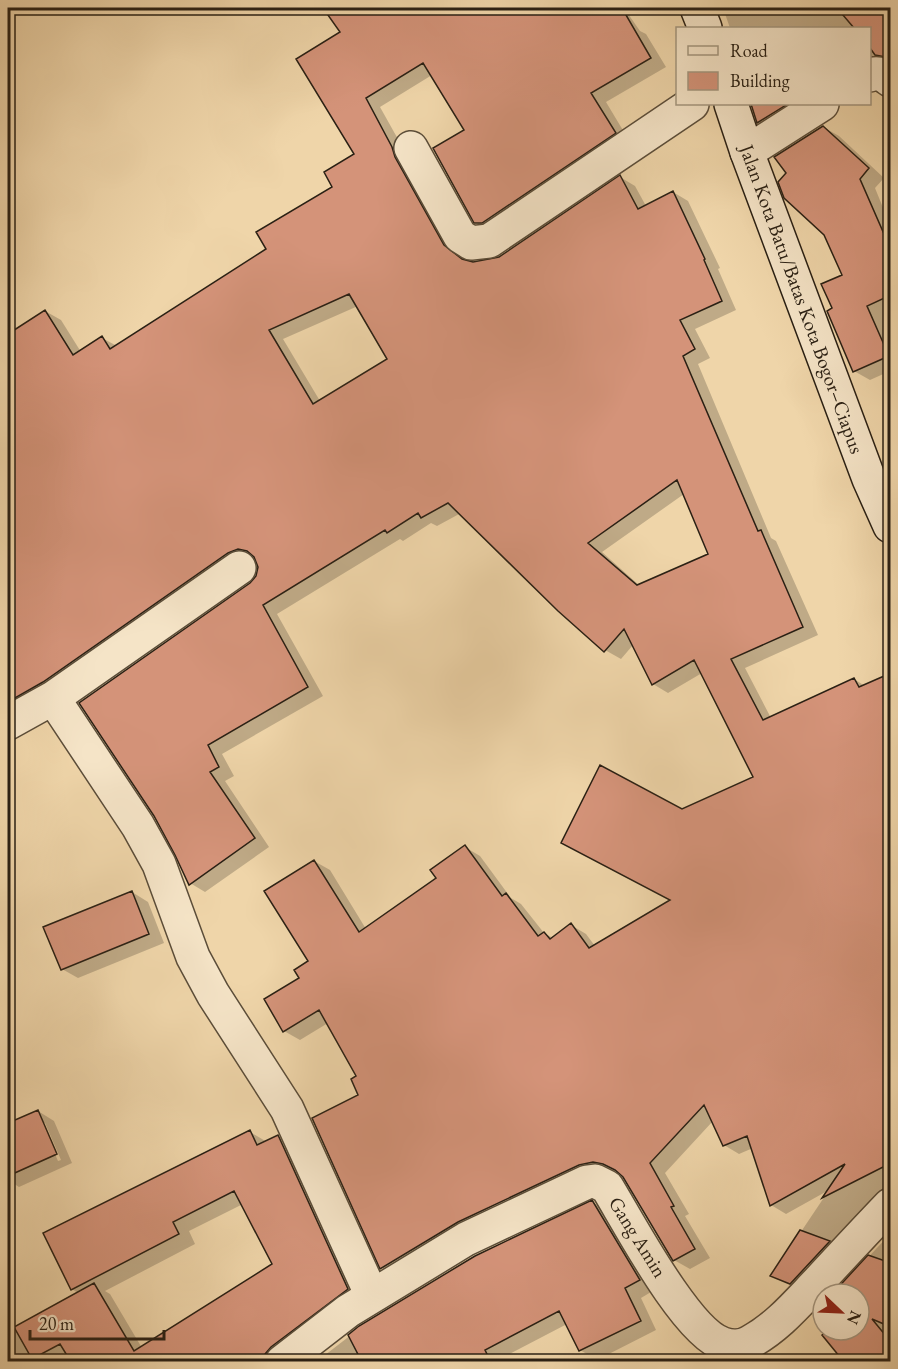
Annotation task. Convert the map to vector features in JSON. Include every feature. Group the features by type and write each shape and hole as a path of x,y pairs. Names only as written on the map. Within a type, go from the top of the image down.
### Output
{"street":[{"path":"697,8 705,27"},
{"path":"871,75 884,75 891,80"},
{"path":"411,148 460,236 471,243 489,241 691,105"},
{"name":"Jalan Kota Batu/Batas Kota Bogor–Ciapus","path":"731,105 869,479 891,526"},
{"path":"747,152 820,105"},
{"path":"8,723 53,698 239,568"},
{"path":"53,698 149,845 159,864 193,957 213,994 287,1109 372,1296"},
{"name":"Gang Amin","path":"282,1362 348,1311 466,1239 587,1182 595,1181 607,1187 679,1305 697,1325 717,1342 735,1346 748,1343 793,1310 891,1205"}],"building":[{"path":"323,8 622,8 651,58 591,93 616,133 482,223 474,223 433,148 464,130 423,63 366,98 395,157 444,245 462,259 473,262 499,257 620,175 638,209 673,191 722,301 680,320 695,349 683,356 758,531 761,530 803,627 731,659 763,720 854,678 859,687 891,673 891,1163 822,1198 845,1164 770,1206 747,1136 723,1146 704,1105 650,1163 695,1249 673,1261 623,1177 603,1164 593,1162 579,1165 458,1222 380,1269 312,1118 358,1095 351,1079 356,1076 319,1010 283,1032 264,999 299,978 294,970 308,961 264,891 314,860 359,932 436,878 430,870 465,845 502,896 506,893 538,936 544,932 550,939 571,923 589,948 670,900 561,843 600,765 682,809 753,777 694,660 652,685 624,629 604,652 558,611 448,503 421,518 418,513 387,533 385,530 263,605 308,687 208,745 219,767 210,772 255,838 189,885 154,816 79,703 250,583 256,576 258,567 254,557 247,551 238,549 228,553 43,682 8,702 8,334 45,310 73,355 102,336 110,349 266,249 256,232 332,187 324,172 354,154 296,59 340,32","holes":["349,294 387,359 313,404 269,330","677,480 708,554 637,585 588,543"]},
{"path":"837,8 891,8 891,58 875,55 871,49 871,27 853,27"},
{"path":"751,105 786,105 757,123"},
{"path":"823,126 869,168 860,179 891,250 891,295 867,306 889,356 853,372 827,311 832,308 821,284 842,275 824,235 784,198 778,182 786,173 774,157"},
{"path":"132,891 149,934 61,970 43,927"},
{"path":"38,1110 57,1154 8,1176 8,1123"},
{"path":"250,1130 257,1145 278,1135 348,1289 271,1347 265,1354 264,1362 71,1362 60,1344 32,1359 14,1327 94,1283 134,1351 272,1264 234,1191 173,1222 179,1234 71,1290 43,1233"},
{"path":"592,1200 640,1280 625,1288 641,1321 579,1351 559,1311 485,1350 491,1362 362,1362 348,1335 359,1326 475,1256"},
{"path":"800,1230 830,1241 790,1284 770,1276"},
{"path":"868,1255 891,1263 891,1327 872,1319 891,1342 891,1362 844,1362 828,1342 871,1342 871,1282 843,1282"}]}
